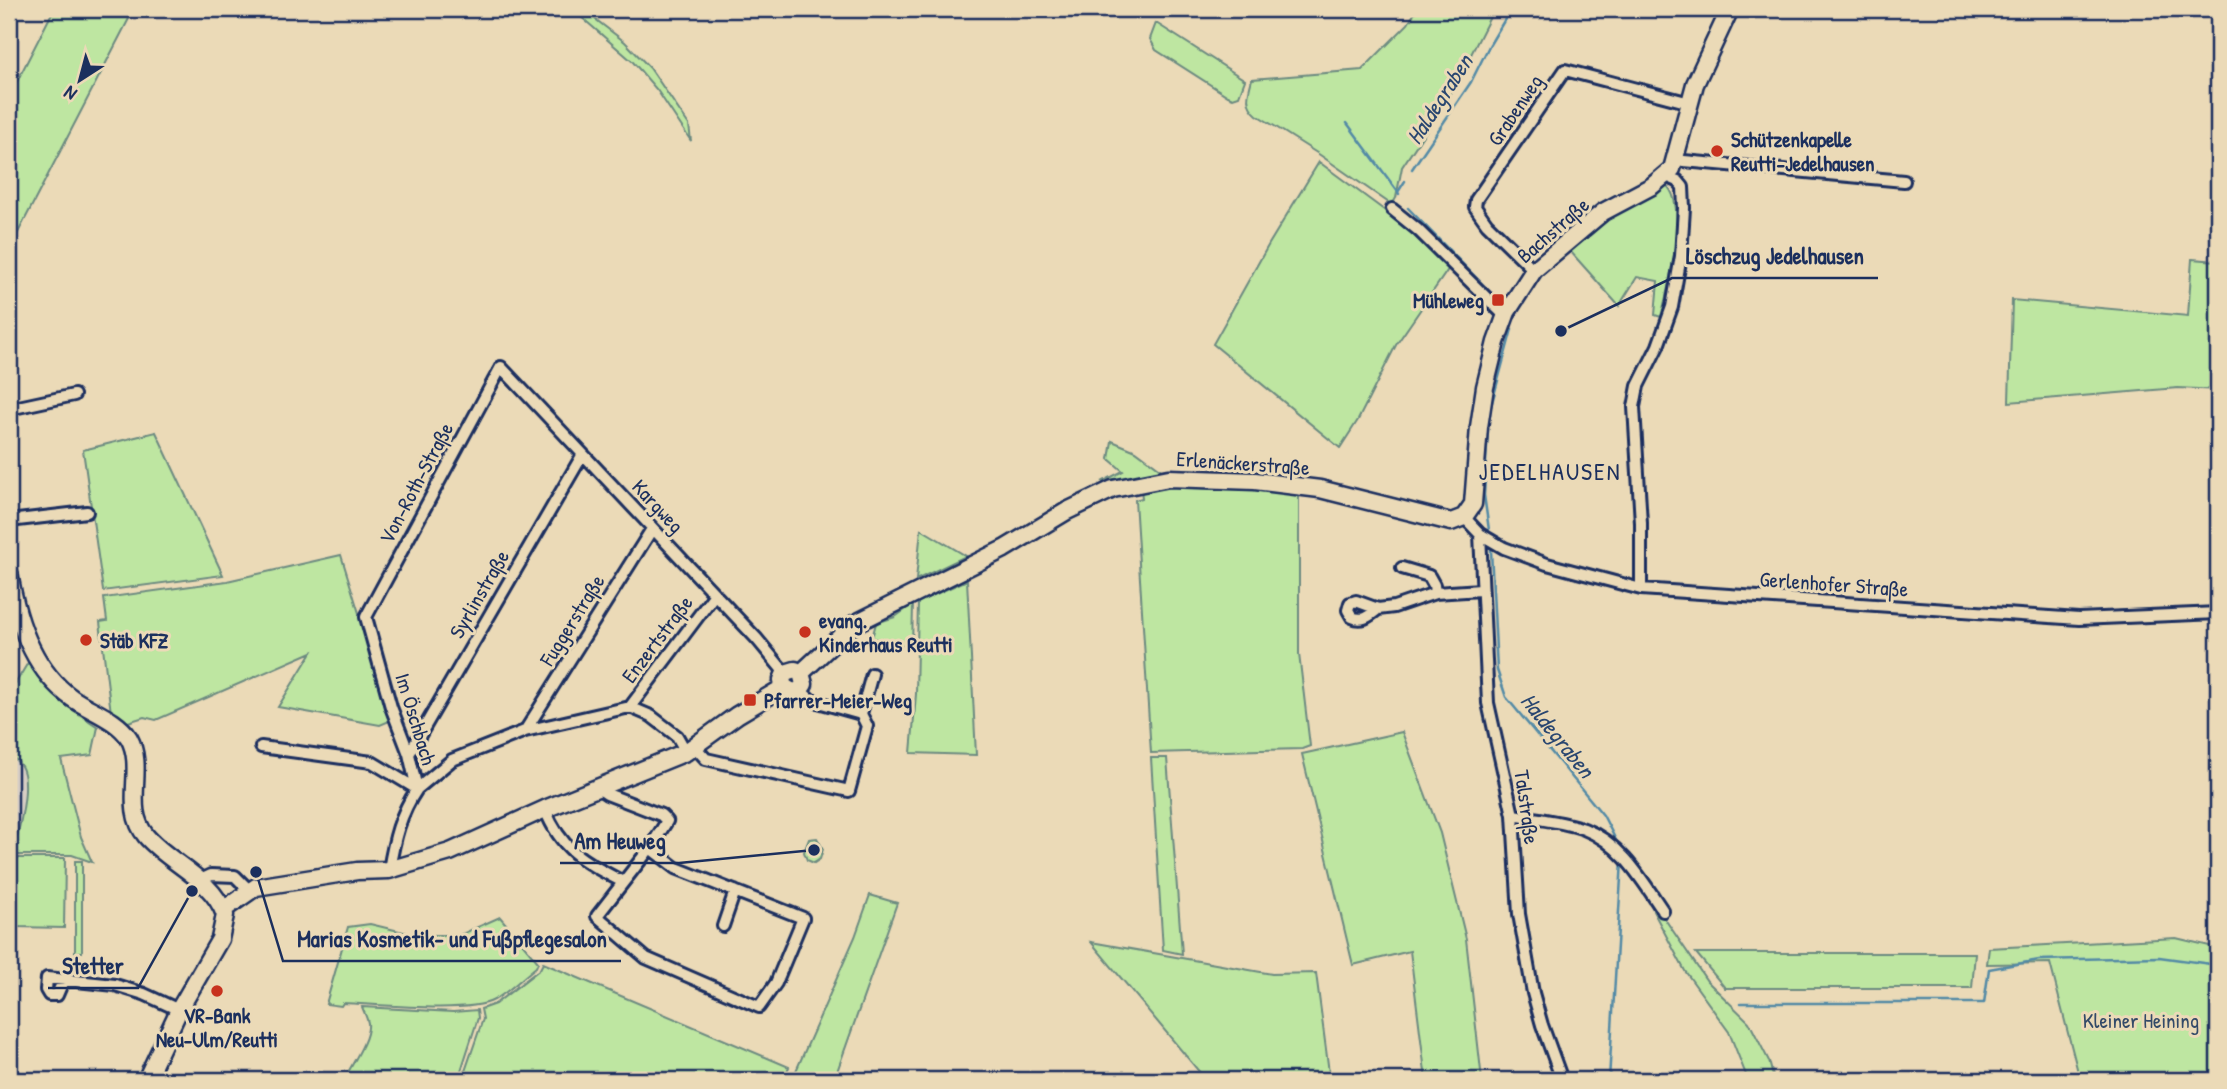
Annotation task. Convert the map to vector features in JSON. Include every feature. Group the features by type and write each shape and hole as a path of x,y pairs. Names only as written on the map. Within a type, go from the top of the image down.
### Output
{"street":[{"path":"1670,169 1701,68 1730,9"},
{"name":"Grabenweg","path":"1534,271 1487,224 1475,207 1476,200 1564,70 1690,103"},
{"path":"1670,169 1684,162 1904,181"},
{"path":"1641,589 1642,523 1634,407 1638,386 1663,335 1672,307 1683,232 1682,187 1670,169"},
{"name":"Bachstraße","path":"1464,517 1472,504 1485,387 1505,316 1534,271 1603,212 1670,169"},
{"path":"1392,209 1418,230 1505,316"},
{"name":"Kargweg","path":"501,367 715,594 792,681"},
{"name":"Von-Roth-Straße","path":"366,617 501,367"},
{"path":"9,409 74,394"},
{"name":"Syrlinstraße","path":"409,754 583,454"},
{"name":"Erlenäckerstraße","path":"249,890 339,874 389,870 450,852 545,809 690,750 737,715 792,681 854,624 1004,549 1113,489 1169,478 1255,481 1320,489 1451,522 1464,517"},
{"path":"9,521 87,512"},
{"name":"Gerlenhofer Straße","path":"1464,517 1480,534 1504,548 1546,564 1641,589 2079,620 2218,612"},
{"name":"Fuggerstraße","path":"525,731 652,529"},
{"name":"Talstraße","path":"1480,534 1488,703 1513,815 1518,914 1533,993 1562,1080"},
{"path":"1402,568 1429,576 1435,593"},
{"path":"9,572 12,608 27,641 52,680 71,698 120,727 130,741 135,753 135,816 145,834 200,880 223,910 225,922 220,939 179,1010 146,1080"},
{"path":"1378,609 1394,607 1435,593 1481,590"},
{"name":"Enzertstraße","path":"630,707 715,594"},
{"name":"Im Öschbach","path":"366,617 391,707 409,754 417,789 401,815 389,870"},
{"path":"261,747 372,762 417,789 452,760 525,731 630,707 651,716 690,750 706,759 849,791 867,726 861,715 872,674"},
{"path":"792,681 811,700 861,715"},
{"path":"597,788 661,815 667,821 650,848 597,916 646,958 759,1007 776,983 803,918 676,867 650,848"},
{"path":"545,809 552,828 569,849 623,882"},
{"path":"1513,815 1585,829 1601,838 1630,863 1663,911"},
{"path":"200,880 211,875 235,876 249,890 223,910"},
{"path":"723,926 735,891"},
{"path":"63,981 115,985 144,994 179,1010"}],"shaded area":[{"path":"9,753 22,767 25,790 18,837 9,841"}],"green space":[{"path":"54,9 134,9 9,250 9,97"},
{"path":"572,9 582,9 625,42 650,68 689,125 691,141 657,90 633,62"},
{"path":"1417,9 1494,9 1453,90 1402,167 1392,205 1257,115 1250,107 1248,94 1252,79 1362,70 1408,24"},
{"path":"1156,23 1245,80 1239,96 1228,96 1156,50 1150,39"},
{"path":"1319,162 1415,233 1449,268 1396,345 1358,420 1340,448 1213,344"},
{"path":"1666,185 1673,195 1676,228 1672,268 1661,317 1655,315 1658,281 1637,277 1619,306 1570,251 1556,263 1552,260 1605,217"},
{"path":"2192,259 2218,261 2218,390 2178,388 2009,402 2012,300 2188,316"},
{"path":"156,432 223,575 103,591 83,450"},
{"path":"1112,441 1136,451 1163,471 1102,482 1123,471 1109,459"},
{"path":"1177,486 1253,488 1299,493 1299,654 1310,746 1302,749 1151,753 1135,500 1142,498 1141,489"},
{"path":"921,529 966,556 916,580"},
{"path":"341,555 392,720 380,725 278,707 312,652 156,720 144,717 125,723 111,713 100,622 107,621 104,598 227,581"},
{"path":"967,580 976,755 911,753 916,694 918,602"},
{"path":"913,604 912,648 872,638 876,623 895,617"},
{"path":"29,661 59,698 98,727 92,755 61,759 81,837 92,862 72,855 11,855 20,823 25,785 21,766 9,753 9,694"},
{"path":"1402,732 1440,833 1466,939 1482,1080 1426,1080 1410,951 1353,965 1302,754"},
{"path":"1151,758 1167,758 1182,954 1163,950"},
{"path":"817,838 823,849 820,859 814,863 807,860 804,852 809,839"},
{"path":"17,858 65,858 64,928 16,927"},
{"path":"75,861 82,861 82,952 75,952"},
{"path":"870,895 897,903 834,1080 792,1080 855,937"},
{"path":"1652,900 1707,981 1749,1022 1769,1061 1774,1080 1748,1080 1729,1032 1685,971 1653,911"},
{"path":"500,917 538,962 536,967 494,1000 464,1007 326,1004 348,927 370,924 416,935 460,935"},
{"name":"Kleiner Heining","path":"2176,938 2218,948 2218,1080 2080,1080 2050,963 1987,964 1989,948"},
{"path":"1091,942 1272,974 1316,973 1330,1080 1206,1080"},
{"path":"1696,953 1975,953 1972,988 1725,988"},
{"path":"543,963 789,1067 783,1080 462,1080 483,1019 481,1009 495,1004 540,969"},
{"path":"362,1007 453,1012 477,1010 478,1018 458,1080 344,1080 368,1029"}],"waterway":[{"name":"Haldegraben","path":"1412,169 1471,82 1511,9"},
{"path":"1347,123 1398,192"},
{"name":"Haldegraben","path":"1399,194 1405,181"},
{"name":"Haldegraben","path":"1408,208 1496,298"},
{"name":"Haldegraben","path":"1490,410 1512,329"},
{"name":"Haldegraben","path":"1488,429 1484,495 1489,530"},
{"name":"Haldegraben","path":"1491,550 1497,670 1506,697 1603,815 1620,848"},
{"name":"Haldegraben","path":"1609,1080 1622,860"},
{"path":"1741,1003 1984,1003 1989,969 2039,960 2159,957 2218,965"}],"place":[{"name":"Schützenkapelle Reutti-Jedelhausen","path":"1717,151"},
{"name":"Mühleweg","path":"1498,300"},
{"name":"Löschzug Jedelhausen","path":"1561,331"},
{"name":"evang. Kinderhaus Reutti","path":"805,632"},
{"name":"Stäb KFZ","path":"86,640"},
{"name":"Pfarrer-Meier-Weg","path":"750,700"},
{"name":"Am Heuweg","path":"814,850"},
{"name":"Marias Kosmetik- und Fußpflegesalon","path":"256,872"},
{"name":"Stetter","path":"192,891"},
{"name":"VR-Bank Neu-Ulm/Reutti","path":"217,991"}],"district":[{"name":"JEDELHAUSEN","path":"1550,471"}]}
